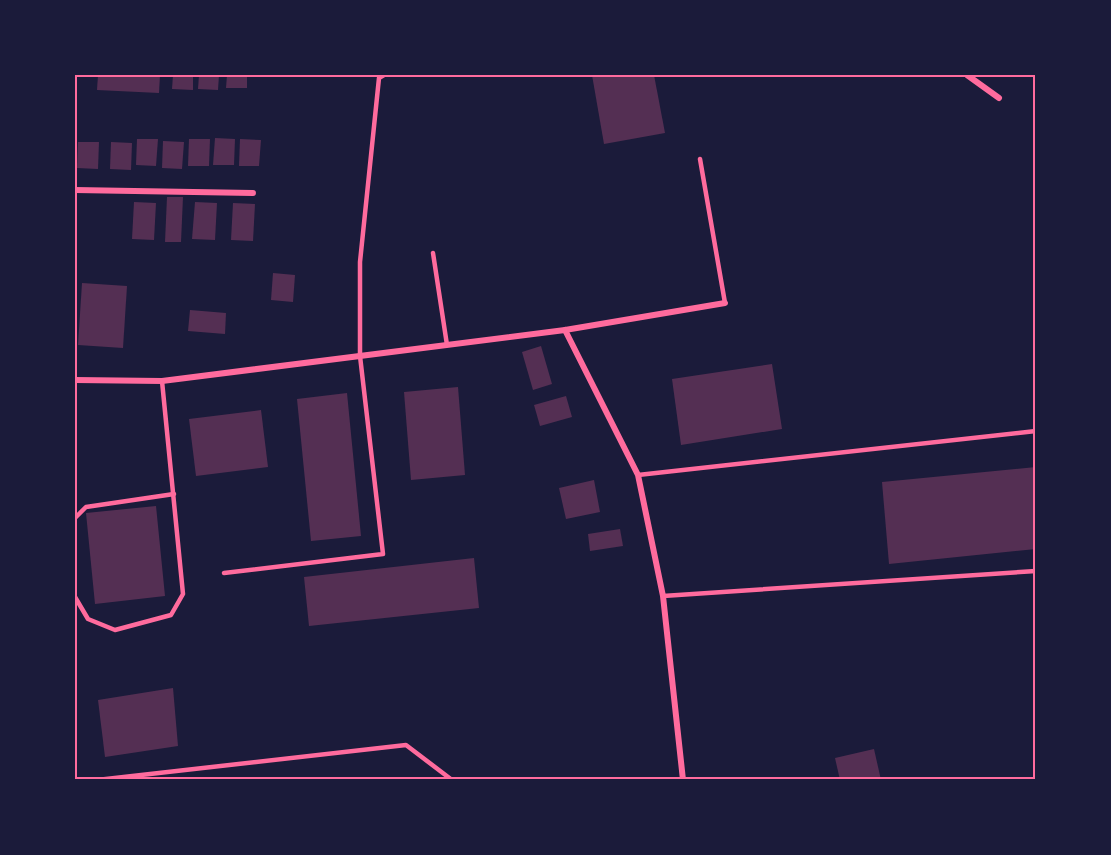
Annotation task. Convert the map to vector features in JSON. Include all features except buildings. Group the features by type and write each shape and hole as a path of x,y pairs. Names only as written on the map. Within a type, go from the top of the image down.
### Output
{"street":[{"path":"967,75 999,98"},
{"path":"75,190 253,193"},
{"path":"75,380 162,381 565,330 725,303"},
{"path":"565,330 638,475 663,596 683,780"}],"lane":[{"path":"224,573 383,554 360,356 360,262 379,78 384,75"},
{"path":"700,159 725,303"},
{"path":"433,253 447,345"},
{"path":"75,597 88,619 116,630 171,615 183,594 162,381"},
{"path":"638,475 1036,431"},
{"path":"75,518 86,507 174,494"},
{"path":"663,596 1036,571"},
{"path":"97,780 406,745 452,780"}]}
